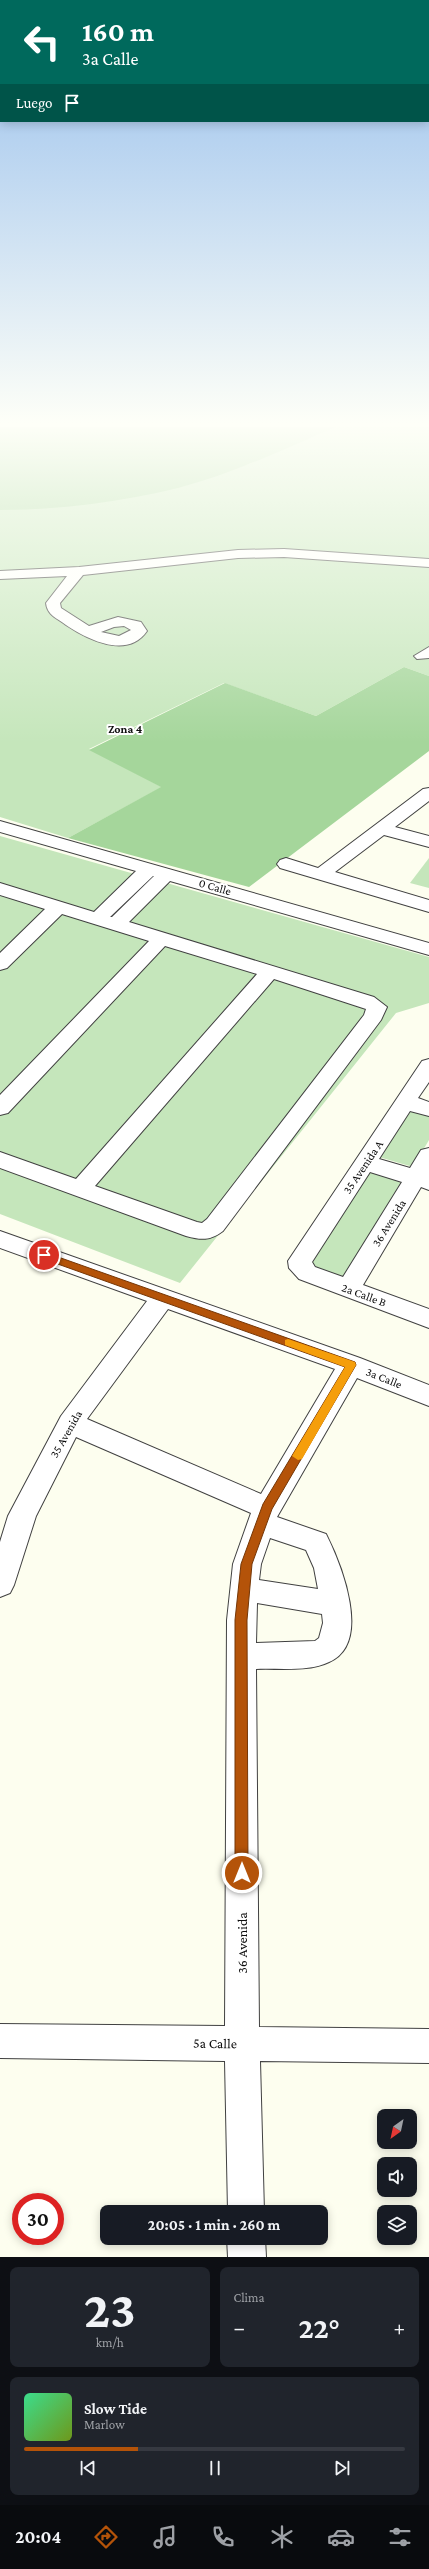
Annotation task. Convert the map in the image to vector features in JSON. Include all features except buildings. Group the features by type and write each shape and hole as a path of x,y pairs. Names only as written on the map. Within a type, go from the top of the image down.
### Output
{"street":[{"path":"0,575 79,571 238,554 284,553 428,566"},
{"path":"79,571 53,606 57,612 90,632"},
{"path":"321,874 429,793"},
{"name":"0 Calle","path":"0,826 159,870 429,949"},
{"path":"380,829 429,842"},
{"path":"286,864 429,906"},
{"path":"97,919 118,899 159,870"},
{"path":"116,924 136,905 159,870"},
{"path":"0,889 367,1001 377,1007 374,1016 214,1225 206,1232 194,1230 0,1160"},
{"path":"118,899 136,905"},
{"path":"0,964 58,907"},
{"path":"0,1108 162,938"},
{"path":"80,1189 270,971"},
{"name":"35 Avenida A","path":"301,1268 300,1261 429,1066"},
{"path":"406,1102 429,1109"},
{"name":"36 Avenida","path":"348,1290 423,1180 429,1155"},
{"path":"365,1163 423,1180"},
{"name":"3a Calle","path":"0,1239 351,1365 429,1396"},
{"name":"2a Calle B","path":"301,1268 307,1274 429,1319"},
{"name":"35 Avenida","path":"0,1585 22,1516 70,1423 162,1298"},
{"name":"36 Avenida","path":"246,2205 242,2043 241,1620 247,1564 264,1515 351,1365"},
{"path":"70,1423 264,1515 316,1542 328,1568 335,1604 337,1623 332,1645 320,1653 241,1657"},
{"path":"244,1589 335,1604"},
{"name":"5a Calle","path":"0,2040 429,2046"},
{"path":"246,2245 247,2257"}],"green space":[{"path":"0,532 429,532 429,676 404,667 316,716 224,683 89,749 162,787 68,838 0,817"},
{"path":"404,667 429,676 429,751 249,887 68,838 161,787 89,750 225,683 316,716"},
{"path":"0,836 429,957 429,1003 396,1013 180,1283 0,1214"},
{"path":"429,858 429,888 410,883"},
{"path":"413,1108 429,1112 429,1140 413,1167 379,1157"},
{"path":"369,1167 406,1179 343,1279 302,1263"}],"slow traffic":[{"path":"288,1343 351,1365 298,1456"}],"district":[{"name":"Zona 4","path":"125,729"}],"route":[{"path":"44,1255 351,1365 267,1508 247,1564 241,1620 242,1873"}]}
